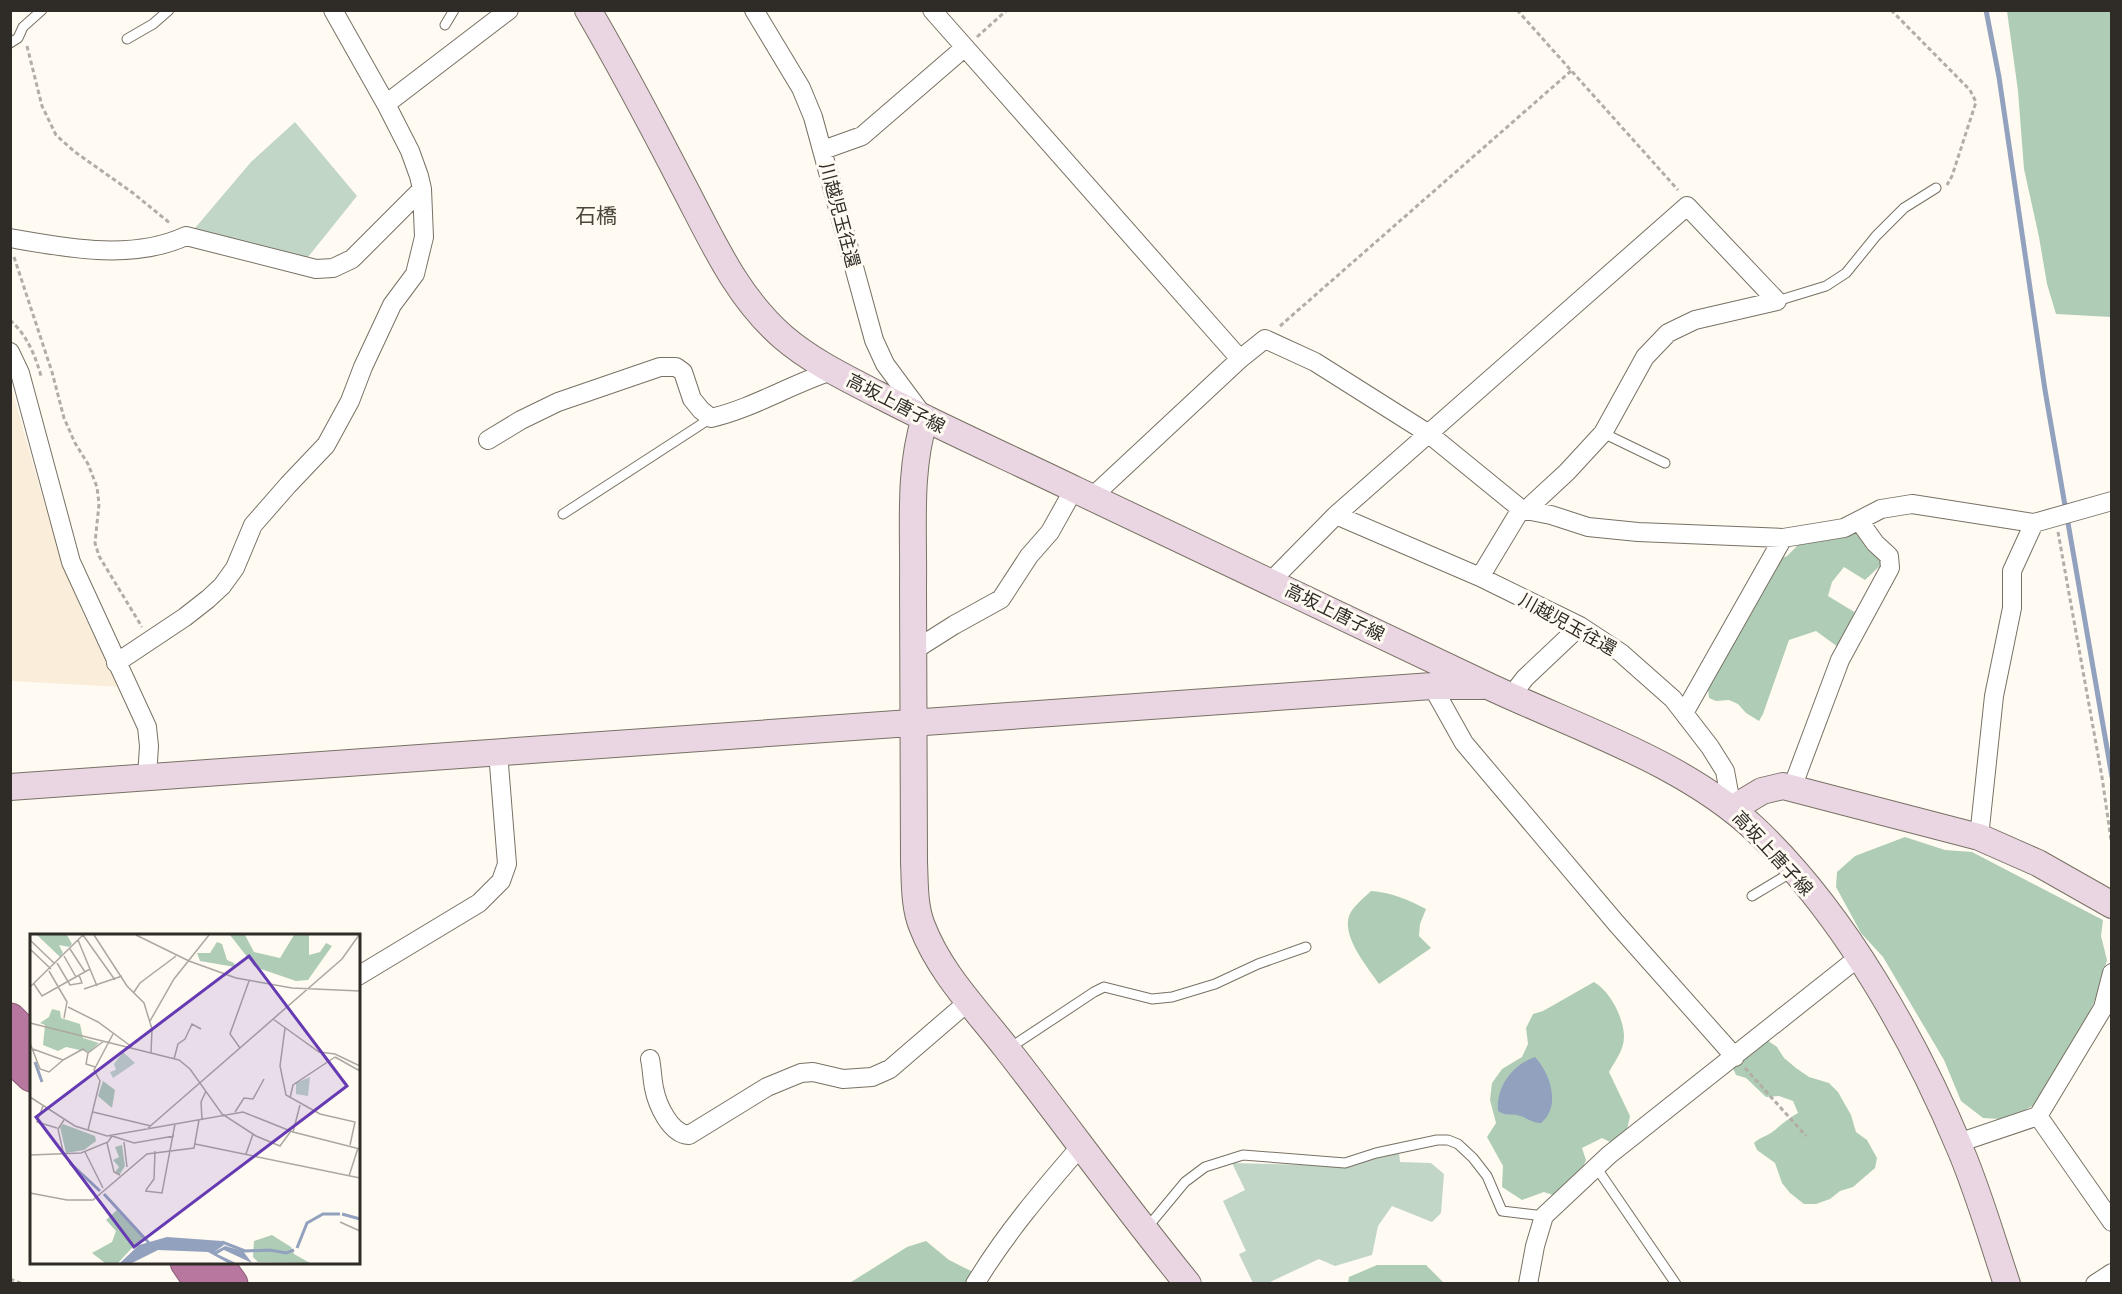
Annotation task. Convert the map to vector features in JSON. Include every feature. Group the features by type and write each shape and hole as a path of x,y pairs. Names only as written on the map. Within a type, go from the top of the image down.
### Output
{"highway":[{"path":"10,1020 30,1040"},
{"path":"10,1054 30,1073"},
{"path":"188,1264 202,1284"},
{"path":"216,1264 231,1284"}],"street":[{"path":"116,663 208,599 222,586 235,568 253,525 326,445 350,401 392,305 415,274 424,237 422,189 410,151 333,10"},
{"path":"386,104 509,10"},
{"name":"高坂上唐子線","path":"588,10 622,68 739,290 783,338 832,371 925,418 1661,765 1698,785 1732,809 1758,832 1794,871 1859,957 1914,1048 1958,1143 2007,1284"},
{"name":"川越児玉往還","path":"754,10 801,88 813,117 874,340 885,364 925,418"},
{"path":"932,10 1240,359"},
{"path":"823,150 862,136 964,48"},
{"path":"12,246 134,250 168,244 186,236 316,269 333,268 352,259 422,189"},
{"path":"1271,581 1335,515 1687,206 1777,302"},
{"path":"1480,577 1524,510 1567,472 1603,433 1645,357 1668,333 1695,320 1777,302"},
{"path":"913,651 1000,599 1029,556 1083,493 1265,339 1315,362 1429,434 1524,510 1588,527 1638,532 1783,538 1844,528 1860,522 1881,509 1912,504 2034,523 2056,519 2112,501"},
{"path":"10,352 20,373 71,562 147,727 149,746 147,777"},
{"path":"488,440 521,420 558,402 660,368 676,368 683,372 692,399 711,417 752,405 813,377 832,371"},
{"path":"925,418 917,442 914,465 913,723 916,906 921,925 942,967 1008,1049 1181,1279"},
{"name":"川越児玉往還","path":"1335,515 1480,577 1580,626 1622,653 1673,699 1725,771 1732,809"},
{"path":"1792,788 1840,660 1890,568 1889,556 1875,543 1860,522"},
{"path":"1979,837 1994,696 2012,608 2012,571 2034,523"},
{"path":"1684,713 1783,538"},
{"path":"10,787 1432,686 1500,691 1525,678 1580,626"},
{"path":"1432,686 1464,743 1616,923 1735,1057"},
{"path":"360,975 480,903 501,881 507,864 498,752"},
{"path":"1732,809 1768,788 1783,786 1792,788 1979,837 2038,863 2112,905"},
{"path":"1528,1284 1535,1246 1544,1216 1596,1167 1661,1113 1735,1057 1859,957"},
{"path":"1958,1143 2038,1116 2103,1008 2112,973"},
{"path":"650,1059 653,1087 662,1112 683,1135 689,1135 767,1087 801,1072 813,1072 843,1079 872,1077 890,1069 969,1001"},
{"path":"2038,1116 2112,1222"},
{"path":"975,1284 1024,1211 1080,1147"},
{"path":"2094,1284 2112,1273"}],"lane":[{"path":"10,44 18,38 23,27 42,10"},
{"path":"127,39 153,24 168,10"},
{"path":"445,25 454,10"},
{"path":"1777,302 1826,286 1846,273 1876,236 1904,208 1936,188"},
{"path":"563,514 711,417"},
{"path":"1603,433 1665,463"},
{"path":"1752,896 1794,871"},
{"path":"1008,1049 1104,987 1152,999 1172,997 1215,984 1258,964 1306,947"},
{"path":"1144,1231 1185,1182 1205,1167 1243,1155 1345,1163 1376,1153 1437,1140 1448,1140 1464,1148 1487,1176 1502,1212 1544,1216"},
{"path":"1596,1167 1676,1284"}],"path":[{"path":"964,48 1007,10"},
{"path":"1517,10 1684,197 1687,206"},
{"path":"1891,10 1970,90 1976,102 1949,184 1936,188"},
{"path":"23,27 42,106 56,135 186,236"},
{"path":"1265,339 1571,71"},
{"path":"12,246 52,372 64,418 75,443 88,464 96,487 99,504 94,543 99,556 150,641"},
{"path":"10,320 32,350 41,377"},
{"path":"2056,519 2111,840"},
{"path":"1735,1057 1806,1136"},
{"path":"10,1279 23,1284"}],"shaded area":[{"path":"10,383 64,565 82,612 120,687 11,681"}],"green space":[{"path":"2007,11 2111,11 2111,317 2056,314 2047,284 2024,169 2018,91"},
{"path":"295,122 357,196 304,262 190,234 251,162"},
{"path":"1859,531 1879,554 1882,564 1865,580 1844,567 1832,582 1828,596 1856,613 1838,647 1816,631 1789,640 1759,721 1746,713 1738,704 1729,700 1716,701 1709,698 1708,688 1778,559 1787,556 1803,540 1836,539"},
{"path":"1905,837 1945,850 1972,852 2103,920 2101,936 2107,960 2096,998 2085,1022 2036,1104 2018,1114 2000,1119 1983,1118 1961,1101 1944,1060 1883,957 1861,933 1836,887 1837,872 1855,856"},
{"path":"1371,891 1399,897 1426,909 1420,924 1419,936 1431,948 1379,984 1357,952 1349,933 1348,924 1353,909"},
{"path":"1594,982 1611,998 1622,1022 1624,1037 1622,1046 1609,1072 1630,1116 1627,1130 1610,1142 1602,1138 1582,1148 1586,1160 1582,1169 1556,1196 1544,1192 1522,1200 1502,1187 1503,1166 1487,1137 1496,1123 1490,1100 1492,1083 1502,1069 1522,1057 1528,1044 1526,1028 1533,1014 1543,1011"},
{"path":"1767,1040 1777,1047 1784,1058 1796,1068 1809,1077 1829,1083 1838,1092 1851,1115 1856,1132 1867,1140 1877,1158 1875,1168 1853,1187 1816,1204 1804,1204 1790,1193 1782,1183 1775,1163 1757,1150 1754,1143 1798,1113 1793,1101 1779,1096 1766,1097 1746,1078 1736,1075 1732,1066"},
{"path":"1399,1152 1400,1162 1431,1163 1444,1174 1441,1213 1432,1222 1392,1206 1378,1226 1372,1255 1335,1266 1319,1259 1268,1283 1253,1283 1239,1254 1246,1251 1223,1201 1245,1190 1232,1163 1348,1166"},
{"path":"926,1241 949,1260 971,1271 970,1283 848,1284 907,1247"},
{"path":"1377,1265 1426,1265 1444,1283 1348,1283 1349,1277"}],"water":[{"path":"1535,1057 1546,1072 1552,1090 1551,1108 1541,1123 1498,1111 1500,1094 1507,1078 1519,1065"}],"waterway":[{"path":"1986,10 1999,77 2045,390 2112,777"}],"district":[{"name":"石橋","path":"596,216"}]}
